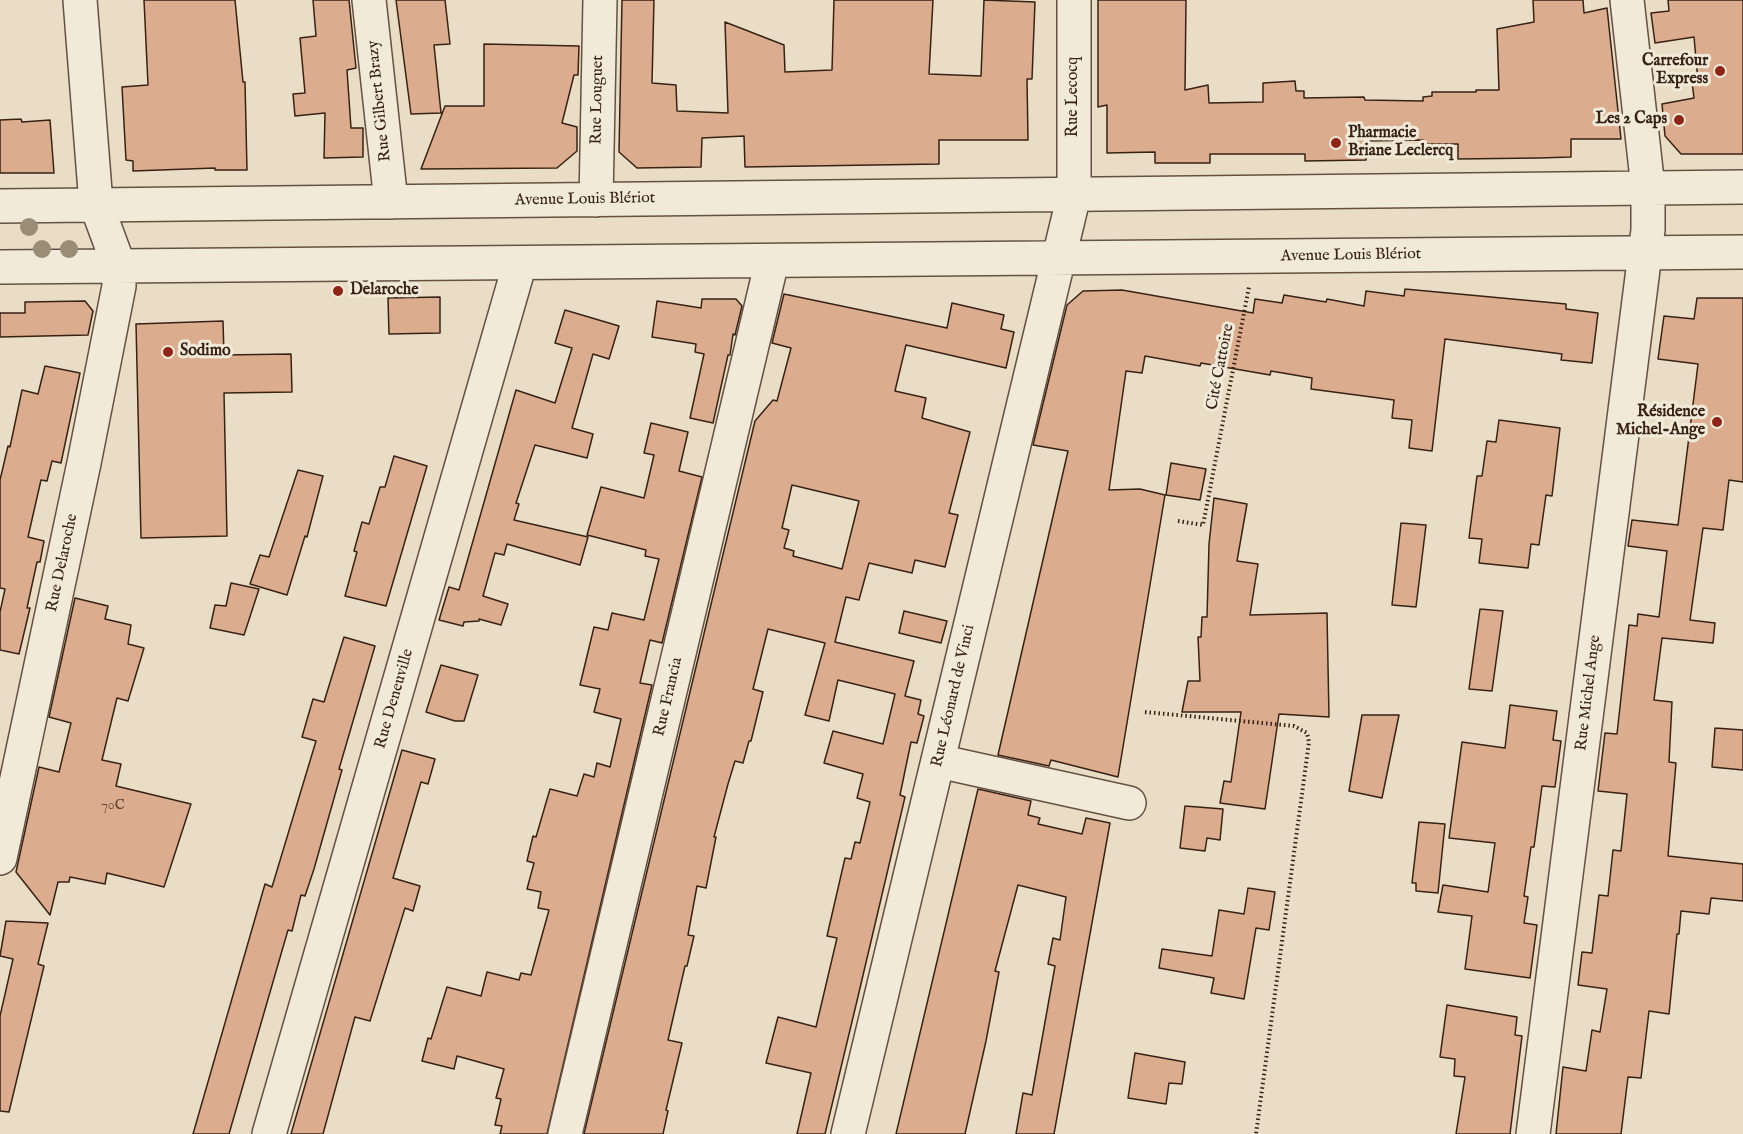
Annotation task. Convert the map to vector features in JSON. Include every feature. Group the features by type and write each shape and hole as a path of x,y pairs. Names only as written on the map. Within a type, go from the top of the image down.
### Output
{"street":[{"path":"80,0 96,204 119,266"},
{"name":"Rue Gilbert Brazy","path":"369,0 391,202"},
{"name":"Rue Louguet","path":"596,200 600,0"},
{"name":"Rue Lecocq","path":"1074,0 1074,195"},
{"path":"1627,0 1648,188 1649,216 1645,252"},
{"name":"Avenue Louis Blériot","path":"0,206 1743,187"},
{"path":"1057,258 1074,195"},
{"name":"Rue Michel Ange","path":"1533,1134 1645,252"},
{"name":"Avenue Louis Blériot","path":"0,267 1743,252"},
{"name":"Rue Léonard de Vinci","path":"848,1134 1057,258"},
{"name":"Rue Francia","path":"565,1134 772,261"},
{"name":"Rue Deneuville","path":"269,1134 520,263"},
{"name":"Rue Delaroche","path":"0,858 115,314 119,266"},
{"path":"938,761 1129,803"}],"path":[{"name":"Cité Cattoire","path":"1178,521 1203,525 1249,286 1238,257"},
{"path":"1145,712 1294,726 1307,733 1309,742 1256,1134"}],"building":[{"path":"144,0 235,0 243,82 245,82 247,170 215,170 215,168 133,171 133,161 126,160 122,87 148,85"},
{"path":"313,0 349,0 356,68 347,70 351,128 363,128 363,157 324,158 325,113 295,116 293,94 305,93 300,38 316,36"},
{"path":"396,0 445,0 450,44 434,45 441,113 411,114"},
{"path":"622,0 654,0 652,83 676,85 677,111 728,113 725,22 784,45 785,72 832,70 834,0 933,0 929,74 981,76 984,0 1035,2 1032,79 1027,79 1028,140 939,140 939,164 745,167 744,136 702,138 701,167 637,168 619,152"},
{"path":"1098,0 1186,0 1185,90 1208,85 1209,103 1263,102 1263,83 1295,81 1296,91 1304,91 1304,98 1364,97 1365,100 1423,101 1423,97 1432,96 1432,92 1499,90 1497,29 1534,22 1533,0 1583,0 1584,13 1607,8 1621,139 1571,139 1571,157 1539,158 1458,159 1458,144 1424,144 1424,140 1366,141 1366,160 1305,161 1305,154 1210,154 1210,163 1155,163 1155,152 1107,153 1107,105 1098,107"},
{"name":"Carrefour Express","path":"1668,0 1743,0 1743,154 1681,154 1665,136 1662,104 1694,98 1692,82 1698,81 1694,37 1655,43 1651,13 1669,11"},
{"path":"484,44 579,46 578,75 574,75 562,123 577,127 577,151 557,168 421,169 445,106 484,106"},
{"path":"21,119 22,122 50,120 54,173 0,173 0,120"},
{"path":"1405,289 1566,304 1566,309 1598,313 1592,363 1561,360 1562,354 1445,339 1432,451 1409,448 1412,420 1392,418 1394,400 1311,389 1312,378 1271,371 1270,375 1201,363 1200,366 1145,356 1142,373 1126,371 1109,490 1140,489 1165,495 1118,777 1051,760 1049,766 998,755 1068,451 1033,445 1067,305 1083,291 1122,290 1253,313 1255,299 1282,303 1284,295 1326,302 1327,299 1364,306 1366,291 1404,296"},
{"path":"784,294 947,328 952,303 1004,315 1001,329 1014,332 1006,368 906,345 895,391 926,398 922,418 970,432 949,513 958,515 945,567 915,560 912,573 869,563 859,600 846,597 835,642 914,661 905,696 921,700 918,714 924,716 917,743 911,742 900,795 905,797 825,1134 797,1134 811,1073 766,1063 778,1017 816,1027 837,938 827,936 845,858 851,859 855,842 860,843 870,802 857,798 863,774 824,763 833,731 883,744 895,694 838,680 829,721 805,715 825,643 768,629 753,689 763,692 751,741 749,741 743,763 735,761 714,837 716,837 706,888 697,886 688,935 694,936 668,1040 682,1043 666,1110 668,1111 663,1134 584,1134 755,421 773,400 777,401 791,348 772,343","holes":["792,485 859,501 842,569 793,556 794,551 784,548 789,530 782,528"]},
{"path":"440,297 440,333 389,334 388,298"},
{"path":"1697,298 1743,298 1743,482 1729,480 1723,530 1703,528 1690,620 1715,623 1713,643 1662,638 1654,700 1672,702 1669,762 1676,763 1668,856 1743,864 1743,901 1711,898 1709,914 1681,911 1669,1014 1649,1011 1641,1078 1628,1077 1621,1134 1556,1134 1563,1067 1586,1071 1592,1030 1600,1032 1607,989 1578,985 1582,952 1592,953 1599,895 1608,896 1613,850 1621,851 1627,794 1598,791 1605,733 1617,734 1629,625 1637,626 1638,614 1659,617 1667,551 1628,546 1632,520 1678,525 1698,364 1658,359 1664,316 1694,319"},
{"path":"702,299 736,299 742,306 735,335 733,334 713,423 690,418 704,354 695,352 696,344 652,337 657,301 701,308"},
{"path":"85,301 93,311 88,335 0,337 0,313 25,313 25,302"},
{"path":"565,310 619,326 609,359 593,354 572,428 593,434 587,458 535,445 516,503 519,504 514,520 588,537 580,565 507,544 504,555 495,553 483,596 508,604 501,625 479,619 479,621 464,622 463,626 439,620 449,587 459,590 516,390 555,403 572,348 555,343"},
{"path":"223,321 224,355 291,354 292,392 224,393 227,536 141,538 136,324"},
{"path":"45,366 80,373 61,463 52,461 47,481 41,480 28,537 44,541 40,562 37,562 27,608 30,608 19,654 0,650 0,612 5,589 0,588 0,480 8,446 10,447 22,390 38,394"},
{"path":"1499,420 1560,428 1552,496 1546,495 1539,545 1531,544 1528,568 1479,563 1482,539 1469,538 1477,476 1482,476 1487,441 1496,442"},
{"path":"651,423 688,432 679,471 702,477 662,643 650,640 640,683 652,685 547,1134 500,1134 502,1126 495,1125 501,1099 496,1098 504,1069 457,1056 454,1069 422,1061 447,987 481,996 487,972 519,980 521,973 531,975 549,910 538,908 541,892 527,889 534,863 527,861 533,836 536,837 550,789 577,796 584,774 594,777 597,763 610,767 621,719 594,712 600,689 580,685 594,627 608,630 612,613 644,620 659,559 645,556 646,550 587,535 601,487 644,498 654,455 644,453"},
{"path":"394,456 427,466 386,606 345,596 357,552 354,551 362,522 369,524 380,487 385,487"},
{"path":"1171,463 1206,469 1200,500 1166,495"},
{"path":"298,470 323,476 307,537 305,536 287,595 250,584 260,555 269,557"},
{"path":"1214,498 1247,504 1237,561 1258,564 1250,615 1327,613 1329,717 1279,714 1265,809 1220,803 1224,781 1231,782 1241,712 1182,712 1188,681 1200,681 1198,637 1201,637 1202,617 1207,617 1209,544"},
{"path":"1401,523 1426,525 1416,607 1392,605"},
{"path":"231,583 259,589 244,635 210,628 215,605 226,606"},
{"path":"75,598 108,606 105,619 131,625 128,644 144,648 128,701 117,698 102,760 121,764 116,786 191,804 164,887 107,873 105,884 70,877 69,882 58,882 50,915 16,872 39,767 59,772 71,723 49,717"},
{"path":"1480,609 1503,611 1492,691 1469,689"},
{"path":"904,611 947,621 941,643 899,633"},
{"path":"344,637 375,646 339,769 342,770 314,869 305,896 301,895 292,931 288,930 229,1134 193,1134 265,884 272,887 316,741 302,737 313,699 324,702"},
{"path":"441,665 478,675 464,721 455,721 426,712"},
{"path":"1510,705 1557,711 1553,740 1561,741 1555,787 1542,786 1534,847 1531,847 1524,896 1528,897 1524,923 1537,925 1530,978 1465,969 1472,916 1438,912 1443,885 1488,892 1495,843 1449,838 1462,742 1505,748"},
{"path":"1362,715 1399,715 1382,798 1349,791"},
{"path":"1715,728 1743,730 1743,770 1712,767"},
{"path":"402,750 435,759 428,784 421,782 393,878 420,886 413,911 405,908 370,1021 355,1017 323,1134 291,1134"},
{"path":"978,789 1031,801 1028,815 1040,818 1038,824 1082,834 1086,818 1110,823 1054,1134 1016,1134 1023,1093 1032,1095 1055,966 1048,964 1053,938 1060,940 1066,897 1018,885 995,971 999,972 965,1134 896,1134"},
{"path":"1185,806 1223,809 1220,840 1207,838 1205,851 1180,848"},
{"path":"1419,822 1445,824 1438,893 1416,891 1416,883 1412,883"},
{"path":"1248,888 1275,892 1269,930 1256,928 1244,999 1211,993 1214,978 1159,968 1162,949 1212,956 1219,910 1244,914"},
{"path":"6,921 48,923 38,964 44,966 9,1112 0,1111 0,1016 13,959 0,956"},
{"path":"1447,1005 1517,1017 1515,1035 1522,1036 1510,1134 1456,1134 1465,1077 1454,1076 1455,1059 1440,1057"},
{"path":"1135,1053 1185,1062 1182,1084 1169,1083 1166,1104 1128,1098"}],"place":[{"name":"Carrefour Express","path":"1720,71"},
{"name":"Les 2 Caps","path":"1679,120"},
{"name":"Pharmacie Briane Leclercq","path":"1336,143"},
{"name":"Delaroche","path":"338,291"},
{"name":"Sodimo","path":"168,352"},
{"name":"Résidence Michel-Ange","path":"1717,422"}]}
